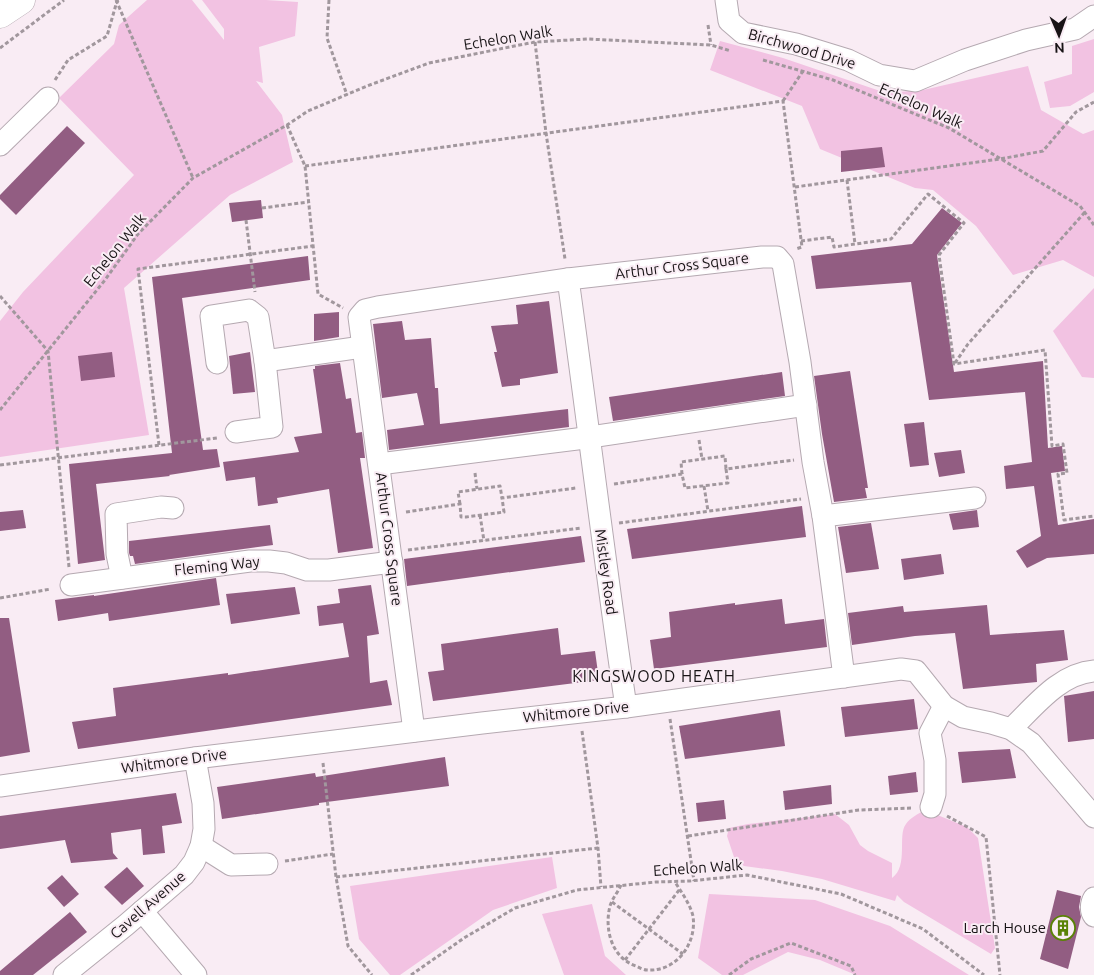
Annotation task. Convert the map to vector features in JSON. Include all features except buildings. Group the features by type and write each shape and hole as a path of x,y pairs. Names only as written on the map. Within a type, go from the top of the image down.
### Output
{"main road":[{"path":"0,14 21,0"}],"street":[{"name":"Birchwood Drive","path":"726,0 729,21 743,33 796,44 848,60 879,75 915,81 965,60 1026,40 1075,29 1094,16"},
{"path":"0,145 48,98"},
{"path":"776,256 783,264 806,405 812,462 823,516 844,677"},
{"name":"Arthur Cross Square","path":"414,731 359,317 365,310 378,306 568,279 776,256"},
{"name":"Mistley Road","path":"568,279 626,707"},
{"path":"217,364 211,316 249,310 258,317 272,427 236,432"},
{"path":"265,361 362,347"},
{"path":"379,464 806,405"},
{"path":"823,516 975,498"},
{"path":"122,578 117,554 116,514 161,507 173,508"},
{"name":"Fleming Way","path":"71,585 250,561 286,563 307,570 328,570 392,562"},
{"name":"Whitmore Drive","path":"0,786 195,758 626,707 901,669 916,671 944,706 963,718 1011,729 1031,742 1094,818"},
{"path":"1011,729 1053,688 1080,672 1094,671"},
{"path":"932,807 935,794 935,760 930,733 944,706"},
{"name":"Cavell Avenue","path":"64,975 184,875 194,862 201,846 204,829 195,758"},
{"path":"201,846 231,865 267,864"},
{"path":"1094,898 1092,902 1092,913 1094,916"},
{"path":"142,911 196,975"}],"path":[{"path":"0,48 64,0"},
{"path":"48,98 59,72 68,60 107,36 118,0"},
{"path":"118,0 193,178"},
{"path":"329,0 327,38 347,95"},
{"name":"Echelon Walk","path":"0,410 106,280 138,234 193,178 287,125 308,111 429,63 535,42 587,39 711,45 738,53"},
{"path":"535,42 546,133 568,279"},
{"name":"Echelon Walk","path":"757,58 833,80 949,128 1080,206 1094,225"},
{"path":"776,256 802,247 783,101 803,71"},
{"path":"305,166 783,101"},
{"path":"795,187 1000,159 1043,150 1076,112 1094,102"},
{"path":"287,125 305,166 318,294 359,317"},
{"path":"847,180 855,244"},
{"path":"801,241 832,237 834,247 891,239 928,194 964,223 939,255 954,364"},
{"path":"262,208 308,202"},
{"path":"954,364 968,344 1085,212"},
{"path":"246,220 258,317"},
{"path":"159,445 138,268 313,246"},
{"path":"0,296 48,351 71,585 0,598"},
{"path":"954,364 1046,350 1052,446 1063,444 1067,473 1058,474 1064,520 1094,516"},
{"path":"0,465 229,437 236,432"},
{"path":"698,434 702,459"},
{"path":"682,474 681,462 724,456 726,469"},
{"path":"474,464 477,490"},
{"path":"460,504 458,492 500,486 502,498"},
{"path":"704,486 708,512"},
{"path":"480,515 484,540"},
{"path":"668,701 694,881"},
{"path":"580,712 598,848 601,887"},
{"path":"320,742 336,877 348,946 372,975"},
{"path":"688,836 858,810 932,807 986,838 1000,975"},
{"path":"336,877 598,848"},
{"path":"267,864 333,854"},
{"name":"Echelon Walk","path":"411,975 464,938 515,908 577,890 747,875 841,894 923,929 984,975"},
{"path":"621,885 612,902 608,920 610,938 615,952 630,964 647,970 663,968 677,960 688,949 694,934 692,916 687,900 675,881"},
{"path":"625,960 680,889"},
{"path":"612,902 683,954"},
{"path":"730,975 751,958 791,943 851,966 854,975"},
{"path":"647,970 648,975"}],"shaded area":[{"path":"147,0 192,0 224,40 224,29 202,0 298,2 295,36 259,47 263,83 256,81 282,115 293,162 230,195 124,288 149,435 0,457 0,321 23,292 134,175 59,98 114,44 119,25"},
{"path":"1094,39 1094,92 1070,106 1050,108 1044,82 1072,74 1072,46"},
{"path":"720,41 783,58 886,93 923,90 1028,66 1041,110 1083,134 1094,130 1094,277 1063,260 1013,275 976,226 933,190 915,188 820,149 802,106 710,70"},
{"path":"1094,288 1094,378 1082,377 1053,331"},
{"path":"925,810 967,827 978,838 995,948 991,954 904,902 897,895 895,901 822,879 744,866 734,857 727,836 729,828 748,824 835,814 849,825 860,845 892,863 892,878 897,873 902,859 902,835 906,824 914,816"},
{"path":"552,857 557,888 493,910 400,975 390,975 359,939 350,886"},
{"path":"709,894 815,900 890,926 969,975 856,975 820,960 788,952 743,975 722,975 698,958"},
{"path":"592,904 605,956 626,975 564,975 542,914"}],"place":[{"name":"Larch House","path":"1063,928"}],"district":[{"name":"KINGSWOOD HEATH","path":"654,676"}]}
